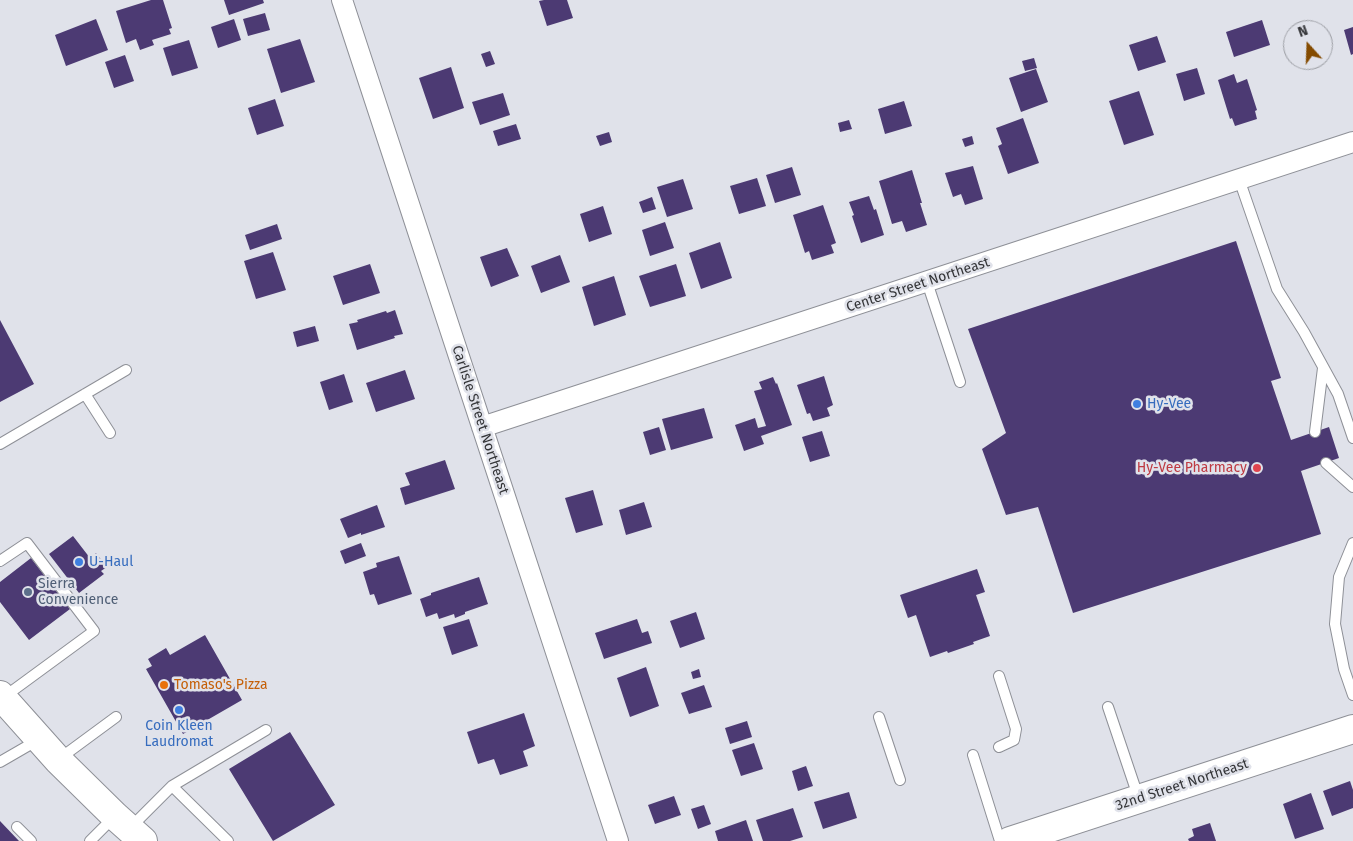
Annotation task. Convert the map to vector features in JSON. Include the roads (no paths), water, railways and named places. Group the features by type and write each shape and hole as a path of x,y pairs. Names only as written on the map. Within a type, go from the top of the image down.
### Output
{"main road":[{"path":"1,696 58,760 129,829"},
{"name":"32nd Street Northeast","path":"1010,841 1353,728"}],"street":[{"name":"Carlisle Street Northeast","path":"342,0 618,841"},
{"name":"Center Street Northeast","path":"482,427 1353,142"}],"lane":[{"path":"1239,179 1277,289 1304,332 1338,394 1353,438"},
{"path":"927,282 960,382"},
{"path":"1315,432 1323,368"},
{"path":"0,444 126,370"},
{"path":"85,394 110,433"},
{"path":"1326,463 1353,486"},
{"path":"0,561 27,543 94,631 1,696"},
{"path":"1353,543 1339,577 1335,624 1344,669 1353,694"},
{"path":"999,676 1016,729 1014,740 999,746"},
{"path":"1108,707 1139,799"},
{"path":"58,760 116,717"},
{"path":"879,718 900,780"},
{"path":"90,841 129,829 172,786 266,730"},
{"path":"0,762 39,739"},
{"path":"973,756 1000,841"},
{"path":"172,786 228,841"},
{"path":"18,827 31,841"}],"place":[{"name":"Hy-Vee","path":"1137,404"},
{"name":"Hy-Vee Pharmacy","path":"1257,468"},
{"name":"U-Haul","path":"79,562"},
{"name":"Sierra Convenience","path":"28,592"},
{"name":"Tomaso's Pizza","path":"164,685"},
{"name":"Coin Kleen Laudromat","path":"179,710"}]}
